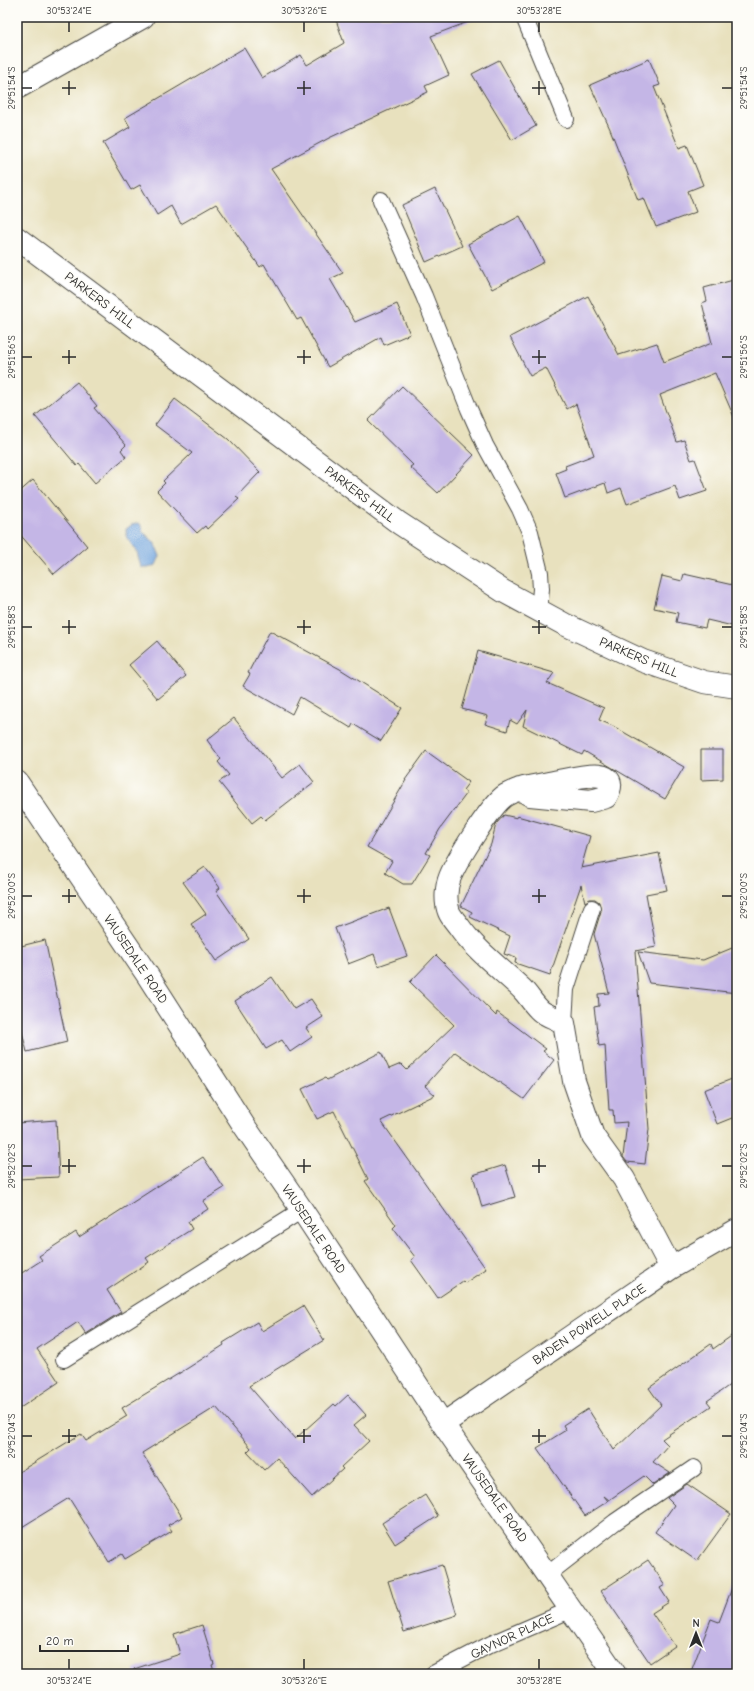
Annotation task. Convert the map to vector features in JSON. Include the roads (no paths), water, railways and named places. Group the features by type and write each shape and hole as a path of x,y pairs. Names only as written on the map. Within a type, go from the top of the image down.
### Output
{"street":[{"path":"17,88 143,17"},
{"name":"PARKERS HILL","path":"17,238 399,523 503,590 564,624 644,661 704,682 737,687"},
{"name":"VAUSEDALE ROAD","path":"17,782 148,976 243,1124 302,1210 443,1424 615,1674"},
{"path":"520,789 506,795 497,804 461,855 449,878 446,895 449,912 464,934 480,952 522,990 542,1011 564,1023 574,1082 593,1136 624,1178 670,1268"},
{"name":"BADEN POWELL PLACE","path":"443,1424 670,1268 737,1230"}],"lane":[{"path":"524,17 566,119"},
{"path":"381,200 424,296 485,446 520,508 530,532 540,573 541,589 539,610"},
{"path":"564,1023 566,989 592,908"},
{"path":"64,1358 302,1210"},
{"path":"548,1575 615,1522 694,1468"},
{"name":"GAYNOR PLACE","path":"433,1674 491,1644 570,1610"}],"water":[{"path":"139,523 143,527 142,531 154,542 160,556 156,565 148,568 141,567 137,552 127,538 126,529 133,524"}]}
